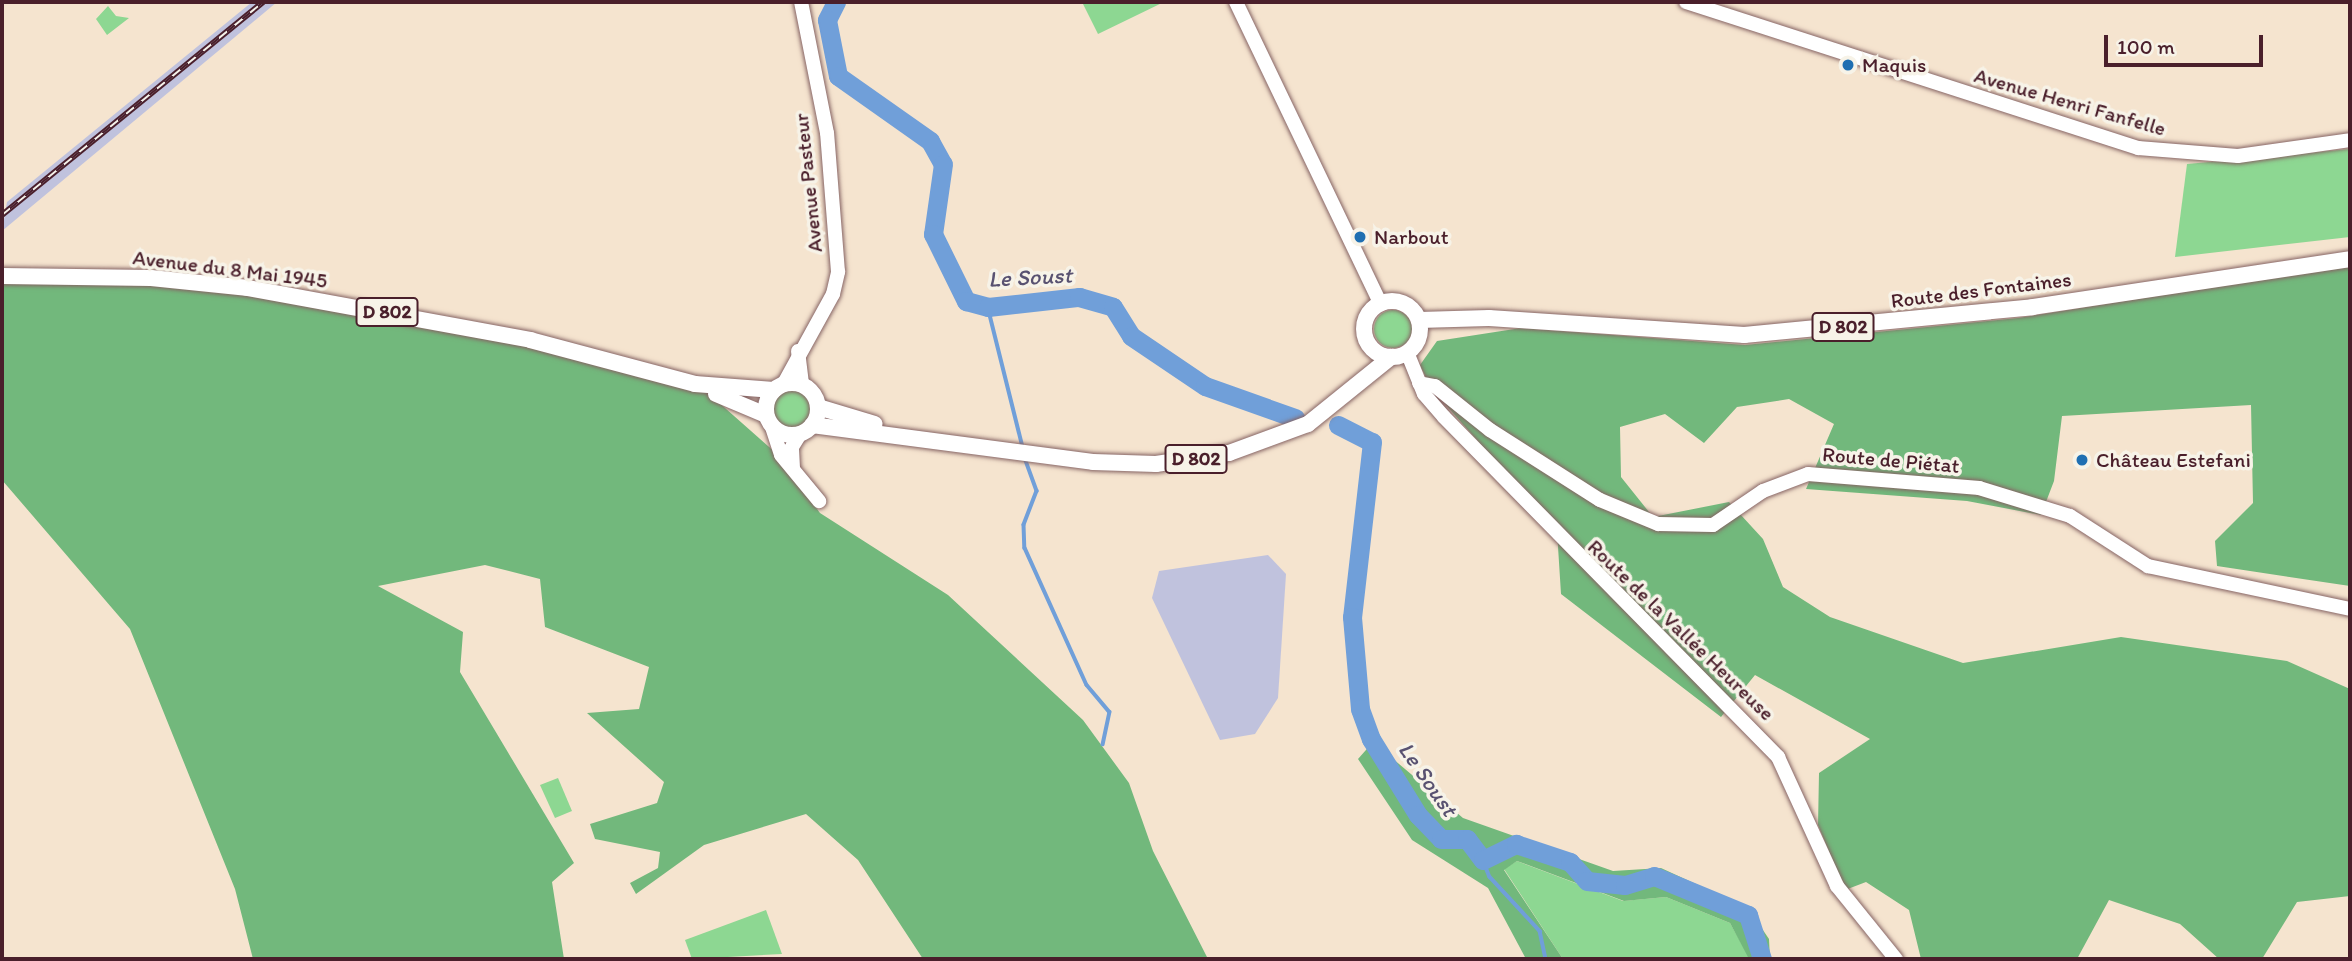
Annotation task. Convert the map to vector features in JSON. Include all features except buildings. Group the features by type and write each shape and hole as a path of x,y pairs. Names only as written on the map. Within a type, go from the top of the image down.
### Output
{"main road":[{"name":"Route des Fontaines","path":"1419,327 1489,318 1744,335 2033,307 2350,259"},
{"name":"Avenue du 8 Mai 1945","path":"2,276 151,278 261,291 530,340 695,384 769,421 806,430"},
{"path":"1348,396 1371,346 1366,318 1381,304 1403,303 1419,327 1407,352 1391,357 1371,346"},
{"name":"D 802","path":"818,407 901,432 1024,453 1126,464 1205,458 1283,435 1348,396 1391,357"},
{"name":"Avenue du 8 Mai 1945","path":"695,384 778,387 802,385"},
{"path":"802,385 818,407 806,430"},
{"path":"769,421 778,387"},
{"name":"D 802","path":"806,430 901,432"}],"street":[{"name":"Avenue Pasteur","path":"778,387 833,293 838,272 827,133 801,2"},
{"path":"1236,2 1381,304"},
{"name":"Avenue Henri Fanfelle","path":"1686,2 2138,148 2188,156 2350,140"},
{"path":"798,351 802,385"},
{"name":"Route de la Vallée Heureuse","path":"1407,352 1419,383 1559,540 1778,757 1837,886 1896,959"},
{"name":"Route de Piétat","path":"1419,383 1435,386 1600,500 1658,524 1713,525 1763,491 1808,474 1979,488 2070,516 2148,566 2350,609"},
{"path":"769,421 780,455 818,501"},
{"path":"793,470 792,447 806,430"}],"shaded area":[{"path":"252,2 277,2 2,231 7,202"},
{"path":"1268,555 1286,574 1278,698 1255,734 1220,740 1152,598 1159,571"}],"green space":[{"path":"1082,2 1164,2 1098,34"},
{"path":"108,6 116,16 129,18 107,35 96,19"},
{"path":"2350,149 2350,237 2175,257 2187,164"},
{"path":"2332,268 2350,268 2350,586 2217,566 2215,541 2253,503 2251,405 2062,416 2054,481 2041,515 1967,501 1806,489 1834,424 1789,399 1737,407 1704,443 1665,414 1620,427 1621,477 1653,517 1729,502 1763,539 1783,587 1830,617 1963,663 2121,637 2287,661 2350,689 2350,896 2297,902 2262,959 2219,959 2180,924 2109,900 2077,959 1921,959 1909,910 1866,882 1845,890 1818,825 1819,773 1870,739 1755,675 1721,717 1561,594 1557,531 1431,388 1420,365 1437,341 1521,328 1745,345 2018,318"},
{"path":"2,281 190,284 690,377 776,453 820,513 948,595 1083,720 1129,783 1153,851 1208,959 923,959 858,860 806,814 704,845 636,894 630,883 658,868 660,852 595,839 590,824 657,803 664,782 587,713 639,709 649,667 545,627 540,579 485,565 378,586 463,632 460,672 574,863 552,882 564,959 253,959 235,889 130,629 2,480"},
{"path":"1393,310 1406,316 1412,329 1406,342 1393,348 1380,342 1374,329 1380,316"},
{"path":"791,390 804,396 810,409 804,422 791,428 778,422 772,409 778,396"},
{"path":"1373,742 1463,818 1613,871 1661,868 1748,908 1769,939 1770,959 1749,959 1730,923 1666,897 1624,901 1517,861 1504,870 1563,959 1526,959 1488,888 1412,840 1358,759"},
{"path":"558,778 572,811 555,818 540,785"},
{"path":"1517,861 1623,901 1666,897 1730,923 1750,959 1563,959 1504,869"},
{"path":"766,910 782,954 692,959 685,940"}],"waterway":[{"name":"Le Soust","path":"836,2 827,20 838,76 930,141 943,164 933,234 966,301 988,307 1079,297 1113,307 1131,336 1205,386 1295,418"},
{"path":"988,307 1023,447"},
{"name":"Le Soust","path":"1338,425 1372,442 1352,617 1360,709 1371,739 1418,815 1441,839 1467,839 1483,860 1516,844 1570,862 1587,881 1625,885 1654,876 1748,915 1762,959"},
{"path":"1025,458 1037,491 1024,525 1025,548 1087,685 1110,712 1103,744"},
{"path":"1483,860 1490,877 1540,931 1546,959"}],"railway":[{"path":"2,215 263,2"}],"place":[{"name":"Maquis","path":"1848,65"},
{"name":"Narbout","path":"1360,237"},
{"name":"Château Estefani","path":"2082,460"}]}
